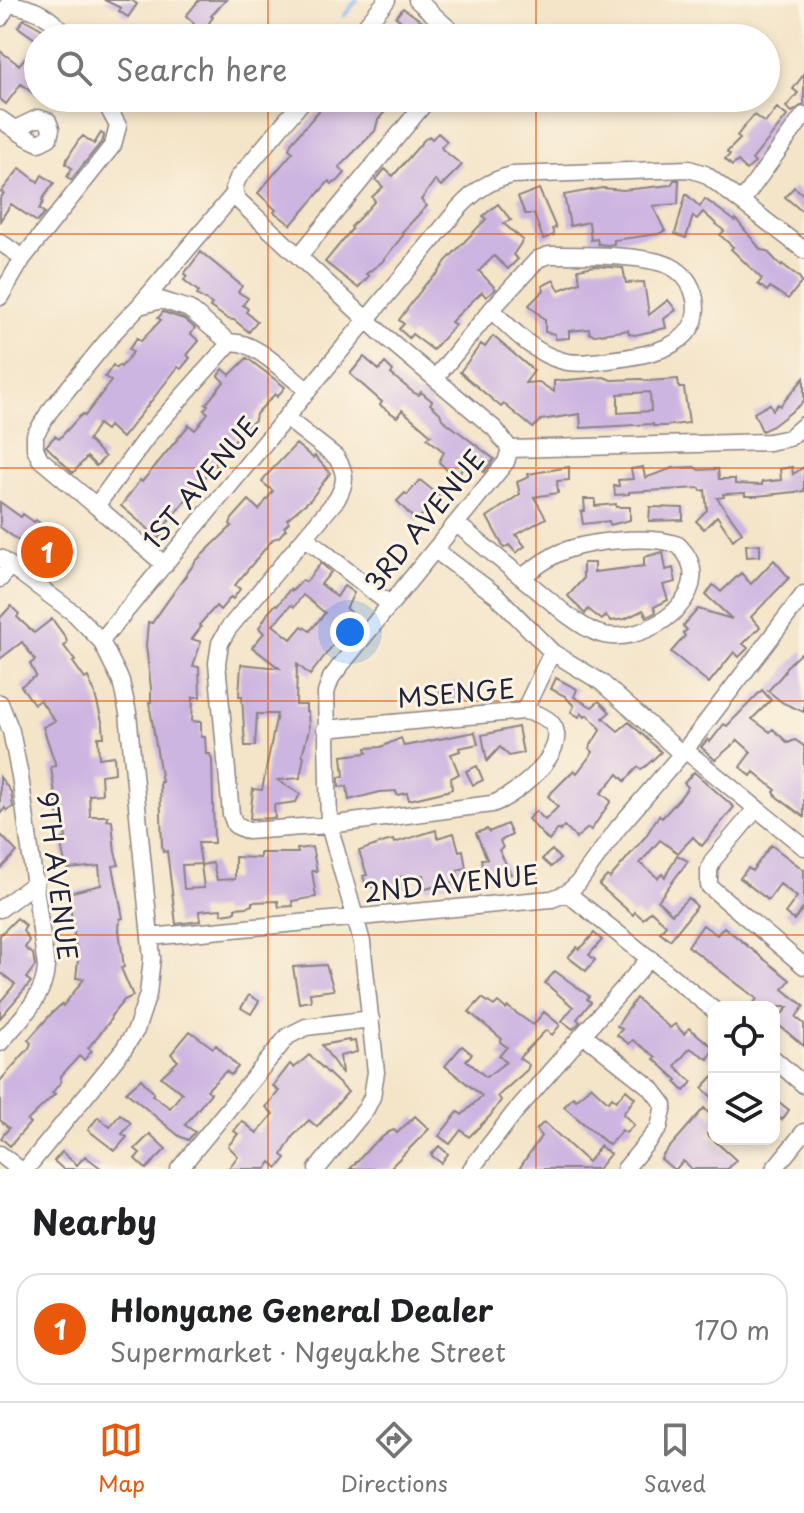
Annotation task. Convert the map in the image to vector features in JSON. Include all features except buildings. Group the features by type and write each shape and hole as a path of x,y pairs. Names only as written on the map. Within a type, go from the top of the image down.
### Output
{"street":[{"path":"367,24 387,0"},
{"path":"417,0 444,24"},
{"path":"6,7 33,8 55,24"},
{"path":"0,297 23,258 117,138 118,126 110,112"},
{"path":"165,565 45,465 36,454 35,435 49,412 235,193 238,178 293,112"},
{"path":"299,256 417,112"},
{"path":"0,119 15,129"},
{"path":"742,201 801,124"},
{"name":"1ST AVENUE","path":"101,641 366,318 477,189 498,178 512,175 689,169 705,174 804,250"},
{"path":"235,193 243,206 366,318 495,429 510,449"},
{"path":"0,242 23,258"},
{"path":"436,377 491,310 538,259 558,255 639,260 673,267 688,279 693,289 696,312 693,324 684,337 669,346 633,357 575,362 549,356 491,310"},
{"path":"139,306 161,300 180,305 230,343 241,342 252,347 308,391"},
{"path":"96,506 149,434 230,343"},
{"path":"286,418 336,457 344,473 343,488 223,636 217,653 231,814 235,825 248,831 329,825"},
{"name":"3RD AVENUE","path":"317,1169 358,1120 372,1097 376,1072 357,917 329,825 325,729 326,693 331,678 506,462 510,449 769,442 789,438 804,425"},
{"path":"457,524 582,626 594,632 612,636 641,632 667,619 687,594 692,577 690,562 678,545 650,540 570,549 546,560 522,577"},
{"path":"305,537 389,604"},
{"path":"435,550 496,595 552,652 601,682 804,847"},
{"path":"3,567 75,614 101,641 121,681 128,713 150,937 151,979 136,1030 26,1169"},
{"name":"2ND AVENUE","path":"150,937 552,899 567,893 801,604"},
{"path":"524,711 552,652"},
{"name":"9TH AVENUE","path":"0,703 16,754 46,958 44,983 37,998 0,1043"},
{"name":"MSENGE","path":"325,729 524,711 541,715 548,721 554,727 557,742 545,764 502,801 329,825"},
{"path":"0,764 16,754"},
{"path":"756,809 713,860 709,870 709,886 804,966"},
{"path":"0,909 36,882"},
{"path":"567,893 708,1005"},
{"path":"471,1169 514,1113 650,958"},
{"path":"179,1169 288,1036 306,1027 371,1019"},
{"path":"584,1035 651,1088 664,1105 659,1128 625,1169"},
{"path":"780,1064 804,1085"},
{"path":"774,1169 804,1132"},
{"path":"0,1154 19,1169"}],"waterway":[{"path":"344,16 357,0"}],"place":[{"name":"Hlonyane General Dealer","path":"47,552"}]}
